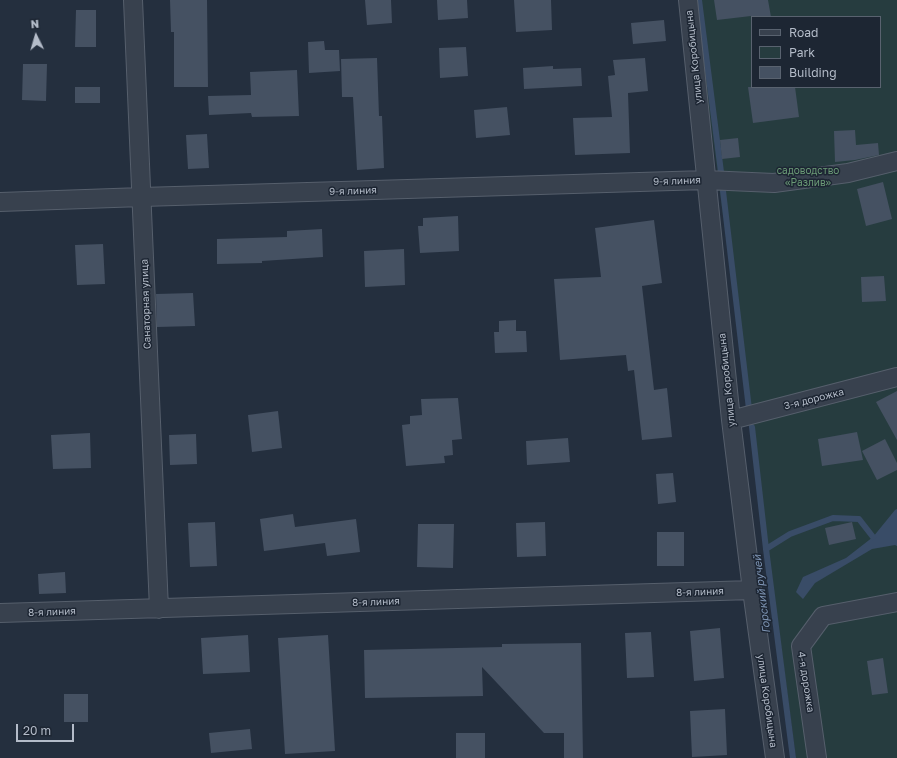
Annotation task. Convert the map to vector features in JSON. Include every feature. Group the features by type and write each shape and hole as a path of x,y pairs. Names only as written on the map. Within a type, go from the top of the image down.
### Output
{"street":[{"name":"Санаторная улица","path":"133,0 159,609"},
{"name":"улица Коробицына","path":"688,0 731,420 775,758"},
{"name":"9-я линия","path":"0,202 706,180 774,183 848,173 897,161"},
{"name":"3-я дорожка","path":"731,420 897,377"},
{"name":"8-я линия","path":"0,613 752,590"},
{"name":"4-я дорожка","path":"817,758 800,646 823,616 897,602"}],"green space":[{"name":"садоводство «Разлив»","path":"694,0 897,0 897,758 796,758"}],"water":[{"path":"897,509 897,546 895,545 872,549 815,583 803,599 796,592 803,577 846,558 873,537"}],"building":[{"path":"170,0 207,0 208,87 174,87 174,32 171,32"},
{"path":"365,0 391,0 392,23 367,25"},
{"path":"437,0 467,0 468,18 438,20"},
{"path":"514,0 551,0 552,30 516,32"},
{"path":"714,0 768,0 771,16 751,16 717,20"},
{"path":"76,10 96,10 96,47 75,47"},
{"path":"664,20 666,41 633,44 631,23"},
{"path":"324,41 325,50 339,50 340,71 309,73 308,42"},
{"path":"466,47 468,76 440,78 439,48"},
{"path":"377,58 379,116 382,116 384,168 357,170 353,97 342,97 341,59"},
{"path":"645,58 648,91 628,93 630,153 575,155 573,118 612,117 608,76 615,75 613,60"},
{"path":"23,64 47,64 46,101 22,100"},
{"path":"553,66 553,69 581,68 582,86 524,89 523,68"},
{"path":"297,70 299,116 252,117 251,113 209,115 208,96 251,95 250,72"},
{"path":"75,87 100,87 100,103 75,103"},
{"path":"748,87 795,88 799,117 753,123"},
{"path":"507,107 510,135 476,138 474,110"},
{"path":"855,130 856,145 878,143 879,155 835,162 834,131"},
{"path":"207,134 209,168 188,169 186,135"},
{"path":"738,138 740,157 722,159 720,140"},
{"path":"883,182 892,219 866,226 857,189"},
{"path":"458,216 459,251 420,253 418,226 423,226 423,218"},
{"path":"654,220 662,283 642,286 654,390 667,388 672,437 642,440 634,370 628,371 626,355 560,360 554,279 601,277 595,228"},
{"path":"322,229 323,257 262,261 262,263 217,264 217,239 287,237 287,231"},
{"path":"103,244 105,284 77,285 75,245"},
{"path":"404,249 405,285 365,287 364,251"},
{"path":"884,276 886,301 862,302 861,277"},
{"path":"193,293 195,326 157,327 156,294"},
{"path":"516,320 516,331 526,331 527,352 495,353 494,332 499,332 499,321"},
{"path":"897,391 897,440 876,402"},
{"path":"458,398 462,439 452,440 453,455 444,456 445,463 406,466 402,425 410,424 410,416 422,415 421,399"},
{"path":"278,411 282,448 252,452 248,415"},
{"path":"857,432 863,460 822,466 818,439"},
{"path":"90,433 91,468 53,469 51,435"},
{"path":"196,434 197,464 170,465 169,435"},
{"path":"568,438 570,462 527,465 526,441"},
{"path":"885,439 897,463 897,470 877,480 862,451"},
{"path":"673,473 676,502 658,504 656,474"},
{"path":"293,514 295,527 356,519 360,552 327,556 325,543 264,551 260,519"},
{"path":"215,522 217,566 190,567 188,523"},
{"path":"545,522 546,556 517,557 516,523"},
{"path":"852,522 856,539 829,545 825,528"},
{"path":"418,524 454,524 453,568 417,567"},
{"path":"657,532 684,532 684,566 657,566"},
{"path":"65,572 66,593 39,594 38,574"},
{"path":"720,628 724,678 694,681 690,631"},
{"path":"651,632 654,677 627,678 625,633"},
{"path":"248,635 250,672 203,674 201,638"},
{"path":"328,635 335,751 285,754 278,638"},
{"path":"581,643 583,758 564,758 564,733 544,733 482,667 483,696 365,698 364,650 502,647 502,644"},
{"path":"883,658 888,693 872,695 867,661"},
{"path":"64,694 88,694 88,722 64,722"},
{"path":"725,709 727,755 692,757 690,711"},
{"path":"250,729 252,749 211,753 209,733"},
{"path":"456,733 485,733 485,758 456,758"}],"waterway":[{"path":"699,0 721,172"},
{"path":"723,191 749,409"},
{"path":"752,427 766,549"},
{"name":"Горский ручей","path":"793,758 766,549 790,534 833,518 859,519 873,537"}]}
